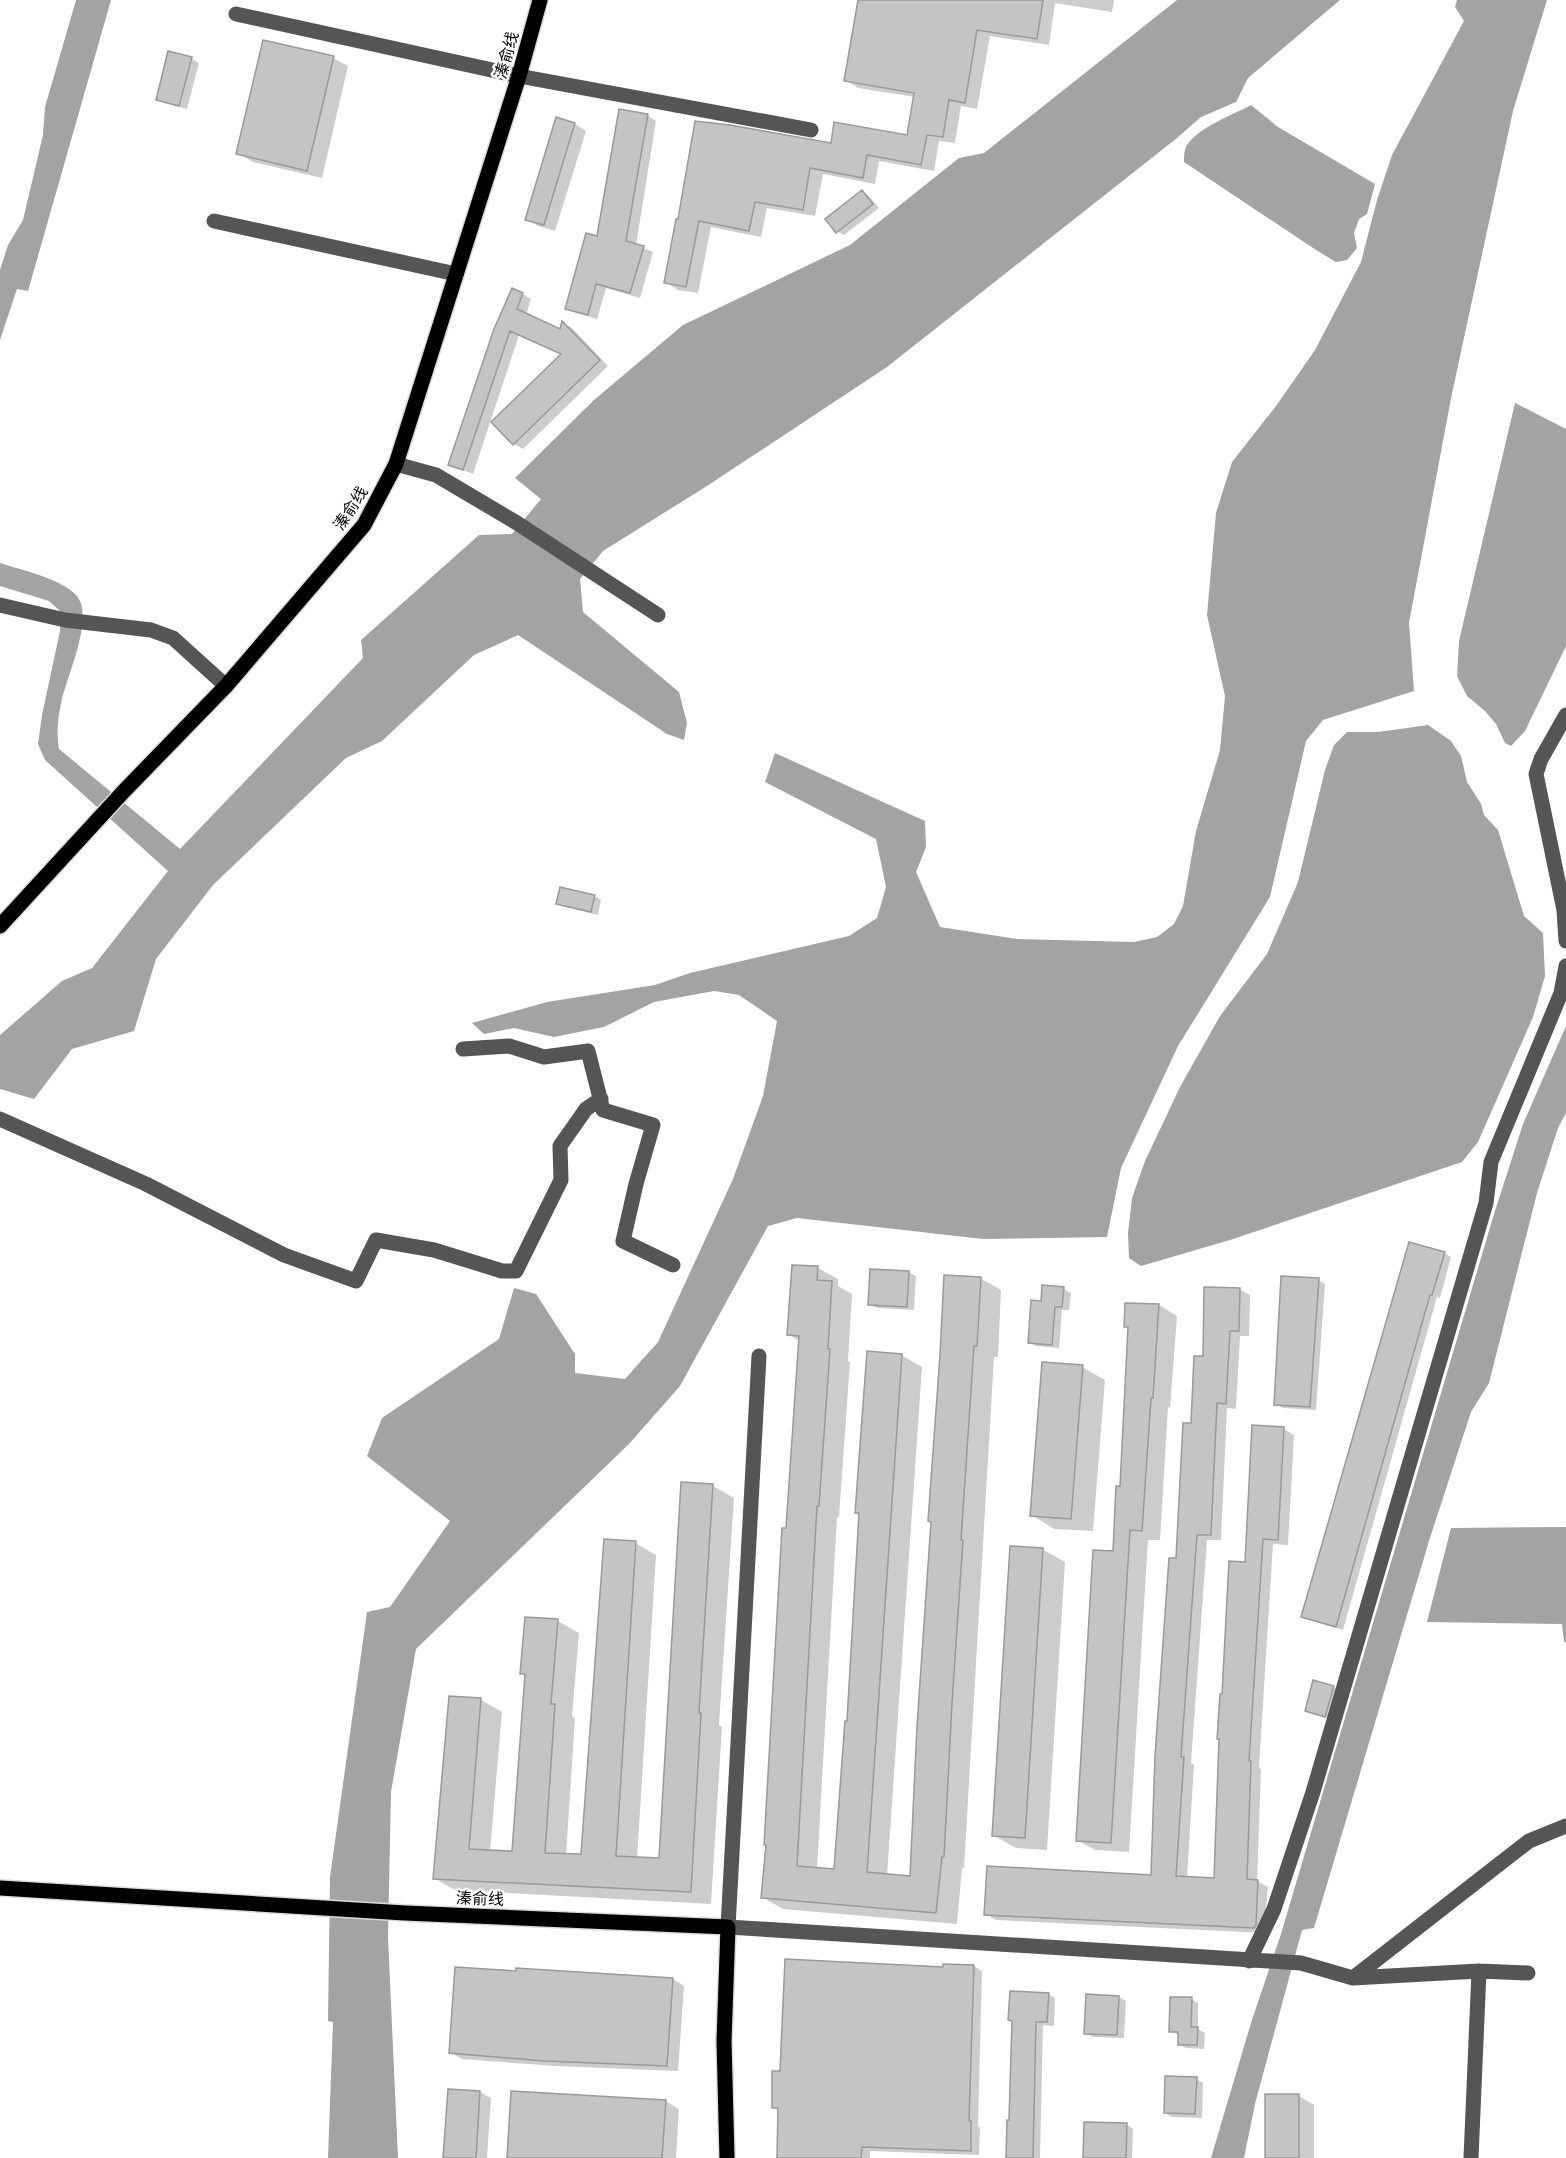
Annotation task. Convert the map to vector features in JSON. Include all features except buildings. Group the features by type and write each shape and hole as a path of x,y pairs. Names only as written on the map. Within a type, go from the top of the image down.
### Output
{"main road":[{"name":"溱俞线","path":"0,926 124,790 226,686 364,525 396,464 519,76 540,0"},
{"name":"溱俞线","path":"0,1888 405,1913 728,1926"},
{"path":"727,2158 724,2040 728,1926"}],"street":[{"path":"236,14 519,76 811,129"},
{"path":"214,221 456,274"},
{"path":"396,464 436,475 517,523 658,615"},
{"path":"0,605 65,620 151,630 173,638 226,686"},
{"path":"1566,715 1541,759 1536,774 1564,910 1566,941"},
{"path":"1257,1962 1313,1792 1486,1203 1491,1162 1561,993 1566,966"},
{"path":"463,1049 509,1046 544,1057 588,1051 603,1110 653,1125 623,1241 673,1265"},
{"path":"1,1119 146,1184 284,1255 356,1281 376,1240 434,1250 502,1271 516,1271 561,1180 560,1146 586,1109 601,1100"},
{"path":"759,1356 728,1926 1301,1964 1353,1978 1479,1971 1528,1973"},
{"path":"1353,1978 1528,1841 1566,1826"},
{"path":"1471,2158 1479,1971"}],"shaded area":[{"path":"76,0 111,0 28,291 17,289 0,340 0,270 8,245 23,220 43,135 45,107"},
{"path":"1177,0 1340,0 1248,78 1236,102 1201,117 887,367 707,486 603,551 580,579 583,612 679,692 687,723 684,740 667,734 518,635 474,655 382,741 346,758 213,885 156,959 134,1031 72,1049 34,1099 0,1089 0,1035 62,981 92,968 168,871 45,760 38,744 60,631 60,611 49,601 0,586 0,563 62,585 77,596 81,605 83,617 78,646 59,712 59,749 180,849 363,658 361,640 479,535 512,534 541,499 515,478 594,400 683,325 850,245 959,158 984,153"},
{"path":"1457,0 1547,0 1513,111 1451,398 1409,623 1414,691 1323,720 1306,741 1270,897 1178,1046 1121,1168 1107,1237 983,1239 797,1218 768,1226 680,1386 629,1444 416,1649 391,1792 388,1937 398,2158 328,2158 333,2022 328,2021 330,1877 367,1612 390,1607 450,1521 367,1456 382,1418 499,1339 514,1288 536,1294 575,1354 575,1373 625,1379 658,1342 733,1179 763,1096 777,1021 739,995 714,991 654,1002 604,1027 554,1037 514,1028 484,1034 472,1023 547,1002 655,985 690,973 849,936 877,918 886,887 876,839 765,782 775,753 925,821 926,847 916,872 940,927 1017,939 1134,942 1157,937 1174,924 1183,906 1196,831 1220,750 1225,696 1207,615 1216,513 1232,462 1276,406 1315,350 1361,262 1377,200 1392,155 1464,21 1455,7"},
{"path":"1251,105 1278,127 1375,184 1367,214 1359,219 1354,233 1357,248 1347,260 1336,262 1316,250 1184,162 1186,147 1198,134"},
{"path":"1515,403 1566,429 1566,646 1525,731 1511,746 1505,743 1496,724 1485,711 1467,696 1457,676 1459,641"},
{"path":"1428,725 1451,741 1461,756 1467,782 1481,804 1484,815 1498,830 1524,916 1543,933 1545,976 1533,1017 1478,1142 1462,1162 1230,1240 1141,1266 1129,1258 1128,1233 1132,1198 1145,1161 1180,1087 1220,1016 1267,954 1298,882 1325,770 1334,745 1347,732 1378,732"},
{"path":"1566,1026 1566,1113 1558,1128 1537,1193 1489,1383 1471,1412 1429,1541 1314,1928 1302,1930 1255,2104 1244,2158 1211,2158 1251,2023 1281,1934 1494,1214 1523,1124"},
{"path":"1566,1527 1566,1642 1564,1642 1562,1624 1427,1622 1451,1528"}]}
